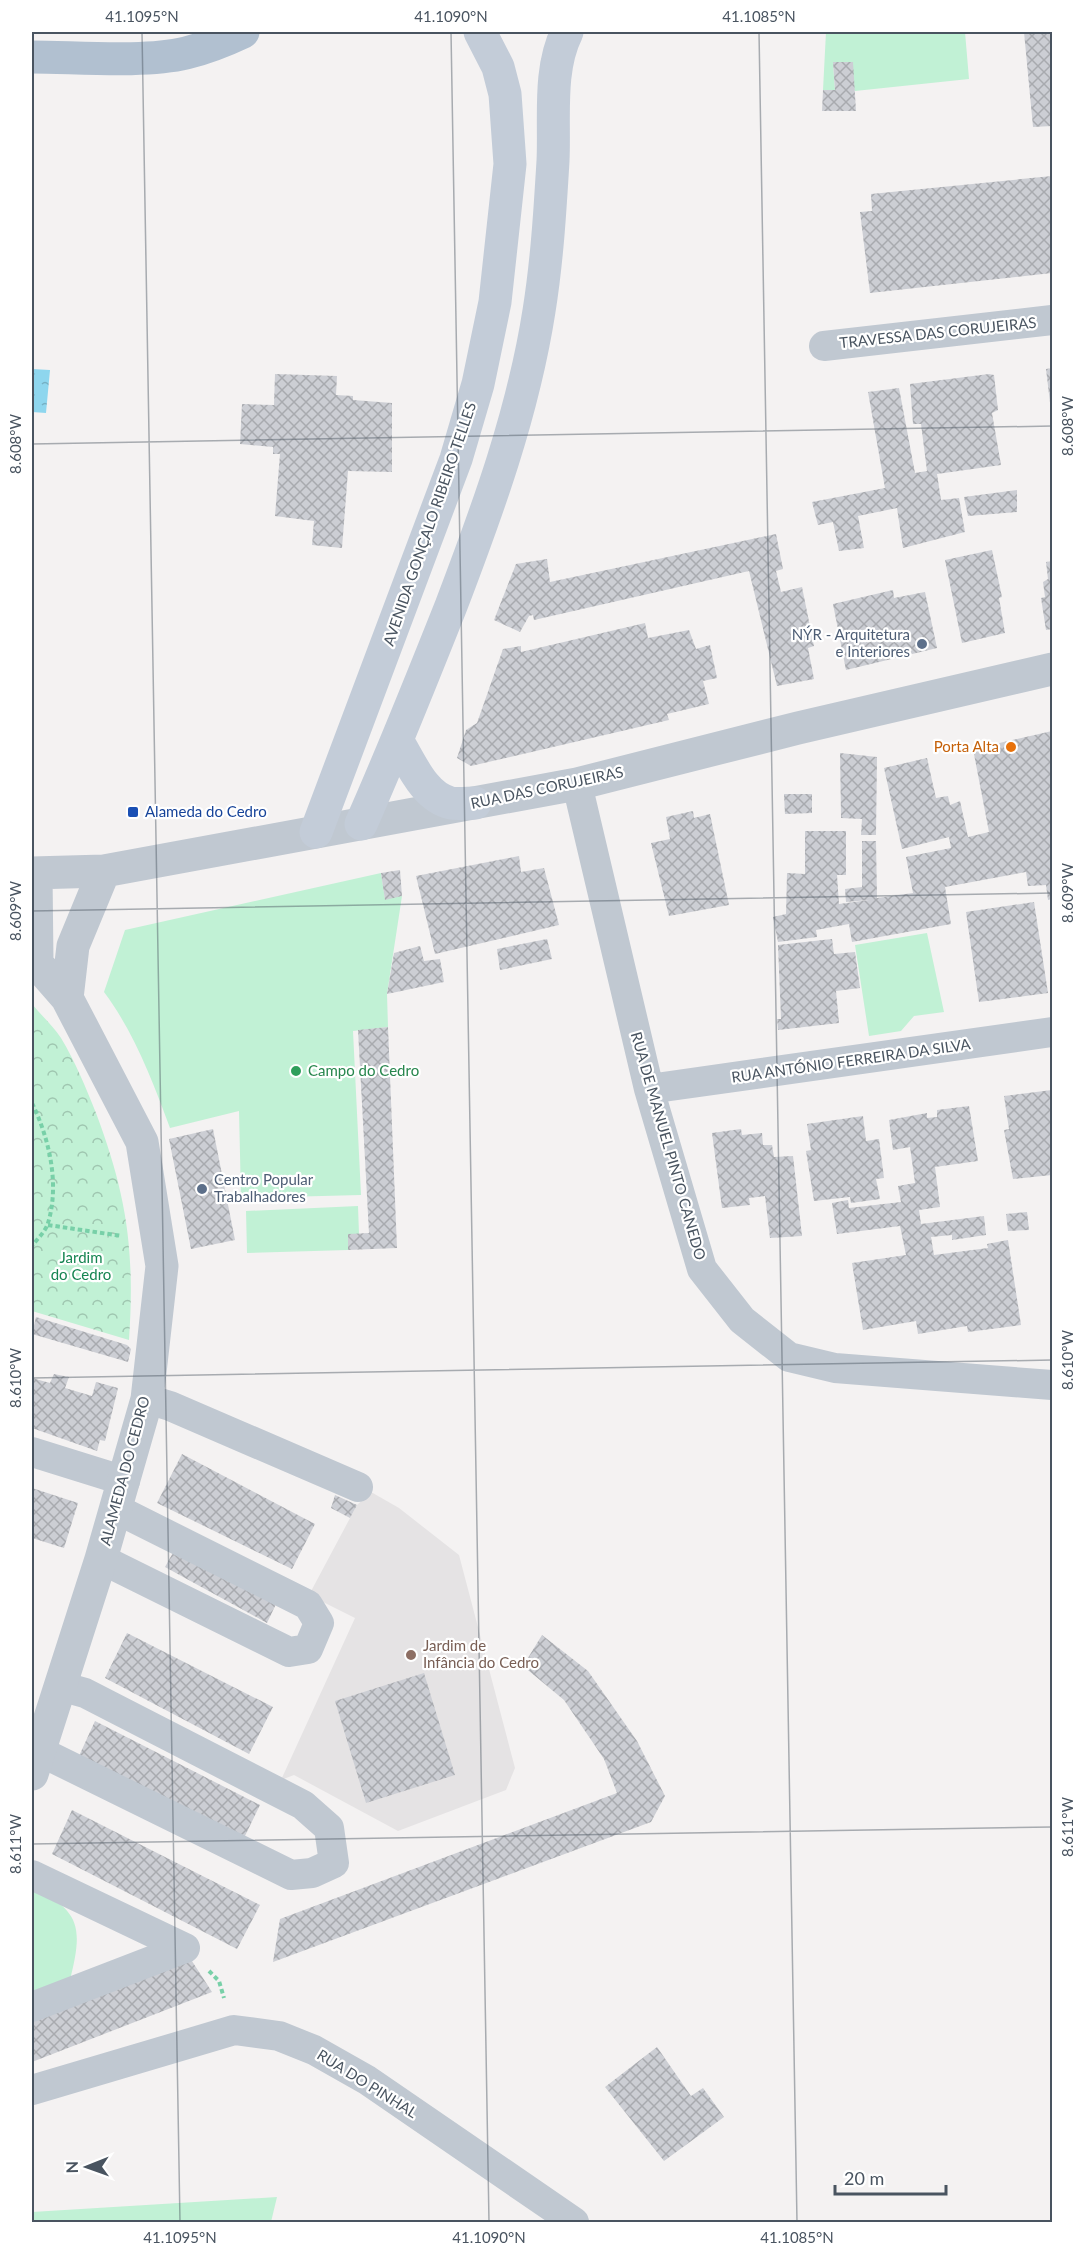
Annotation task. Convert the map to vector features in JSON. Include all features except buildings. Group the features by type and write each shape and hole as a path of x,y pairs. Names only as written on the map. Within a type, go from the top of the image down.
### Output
{"main road":[{"path":"32,57 141,57 184,54 219,43 243,32"},
{"name":"AVENIDA GONÇALO RIBEIRO TELLES","path":"316,832 456,459 483,361 495,302 510,164 505,94 498,67 480,32"},
{"path":"361,824 398,742 485,517 521,400 539,311 549,225 555,83 562,41 567,32"},
{"path":"398,742 424,784 435,795 450,803 475,803"}],"street":[{"name":"TRAVESSA DAS CORUJEIRAS","path":"824,346 1053,320"},
{"name":"RUA DAS CORUJEIRAS","path":"34,873 104,871 577,784 1053,669"},
{"name":"RUA DE MANUEL PINTO CANEDO","path":"577,784 649,1089 702,1269 742,1320 789,1358 835,1368 1053,1385"},
{"path":"67,998 73,946 104,871"},
{"name":"ALAMEDA DO CEDRO","path":"34,873 34,960 67,998 142,1142 162,1266 147,1398 101,1559 60,1686 37,1744"},
{"name":"RUA ANTÓNIO FERREIRA DA SILVA","path":"649,1089 1053,1032"},
{"path":"147,1398 358,1487"},
{"path":"32,1452 120,1495 308,1605 319,1623 308,1649 289,1652 101,1559"},
{"path":"37,1744 291,1875 312,1873 334,1863 329,1828 303,1805 85,1693 60,1686"},
{"path":"32,1875 185,1948"},
{"path":"32,2007 185,1948"},
{"name":"RUA DO PINHAL","path":"32,2090 234,2030 279,2036 314,2050 358,2075 574,2223"}],"path":[{"path":"32,1103 39,1118 55,1180 48,1225 32,1246"},
{"path":"48,1225 125,1236"},
{"path":"185,1948 219,1981 234,2030"}],"shaded area":[{"name":"Jardim de Infância do Cedro","path":"371,1492 399,1508 459,1555 515,1768 506,1790 398,1831 294,1775 281,1780 355,1618 309,1595 357,1505"}],"green space":[{"path":"826,32 965,32 969,79 855,91 833,63 835,90 823,90"},
{"path":"381,873 385,899 402,896 387,994 388,1027 353,1031 361,1195 241,1198 239,1111 170,1128 134,1040 104,992 125,930"},
{"path":"927,933 944,1012 914,1016 901,1031 869,1036 855,945"},
{"name":"Jardim do Cedro","path":"32,1004 61,1038 71,1056 107,1143 122,1198 126,1224 131,1279 129,1340 32,1311"},
{"path":"358,1206 359,1234 348,1234 348,1250 247,1253 246,1211"},
{"path":"32,1886 48,1895 69,1913 77,1934 70,1980 32,1994"},
{"path":"277,2197 271,2222 32,2222 32,2212"}],"water":[{"path":"32,369 50,370 46,413 32,412"}],"place":[{"name":"NÝR - Arquitetura e Interiores","path":"922,644"},
{"name":"Porta Alta","path":"1011,747"},
{"name":"Alameda do Cedro","path":"133,812"},
{"name":"Campo do Cedro","path":"296,1071"},
{"name":"Centro Popular Trabalhadores","path":"202,1189"},
{"name":"Jardim de Infância do Cedro","path":"411,1655"}]}
